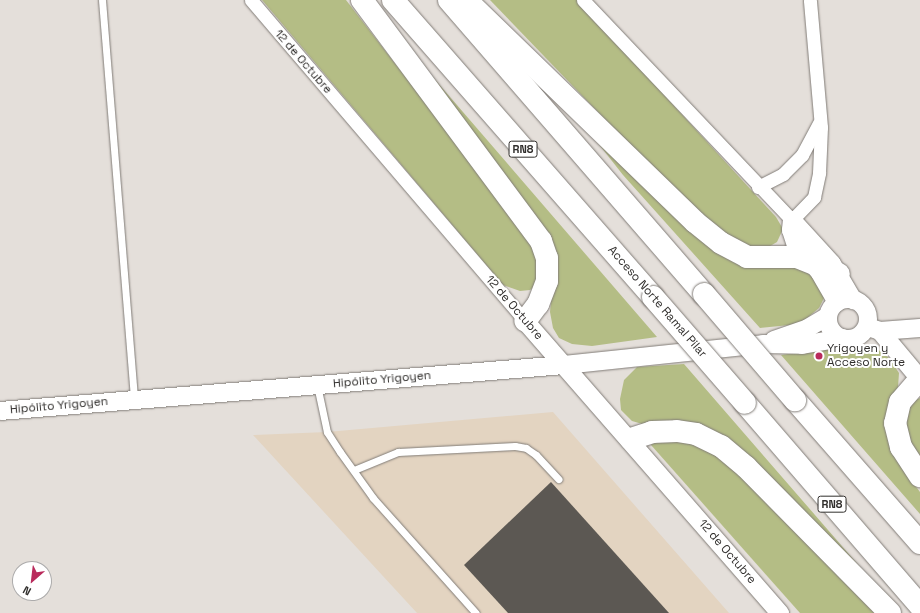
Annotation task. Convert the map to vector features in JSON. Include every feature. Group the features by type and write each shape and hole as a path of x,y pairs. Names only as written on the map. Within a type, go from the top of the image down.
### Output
{"highway":[{"path":"362,0 541,241 547,258 547,281 538,304 525,321"},
{"name":"Acceso Norte Ramal Pilar","path":"393,0 653,297 920,606"},
{"path":"449,0 920,543"},
{"path":"466,0 695,222 721,243 747,257 779,255 809,260 839,274"},
{"path":"920,379 900,402 895,423 902,447 920,476"},
{"path":"631,439 652,432 677,431 696,434 721,446 746,467 890,613"}],"street":[{"name":"12 de Octubre","path":"251,0 525,321 631,439 780,613"},
{"path":"583,0 758,187 792,220 839,274 839,306 833,331 842,338"},
{"path":"810,0 821,120 819,174 814,198 792,220 791,230 794,241 826,283 839,306"},
{"path":"758,187 783,174 802,155 821,120"},
{"name":"Hipólito Yrigoyen","path":"763,344 808,328 839,306"},
{"path":"839,306 866,310 873,329 920,379"},
{"path":"873,329 920,328"},
{"name":"Hipólito Yrigoyen","path":"0,411 564,365 763,344 802,345 859,336 873,329"}],"lane":[{"path":"102,0 134,400"},
{"path":"317,385 327,432 373,498 476,613"},
{"path":"354,470 398,452 516,446 526,448 536,456 558,479"}],"shaded area":[{"path":"553,412 729,613 417,613 253,435 327,432"}],"green space":[{"path":"262,0 346,0 530,238 541,255 539,283 530,290 520,291 503,285"},
{"path":"490,0 577,0 776,217 783,229 777,242 765,249 747,249 732,242 649,165"},
{"path":"406,46 657,337 592,346 572,344 559,338 553,328 550,312 555,260"},
{"path":"568,105 675,213 820,277 824,298 819,308 800,324 760,328 623,175"},
{"path":"862,344 876,348 889,358 899,373 898,387 891,403 911,480 920,492 920,514 781,355"},
{"path":"684,364 900,613 739,452 632,421 621,410 620,399 624,380 637,367"},
{"path":"920,398 920,462 904,433 910,403"},
{"path":"657,435 675,436 720,453 878,613 800,613 651,445"}],"building":[{"path":"551,482 669,613 508,613 464,565"}],"place":[{"name":"Yrigoyen y Acceso Norte","path":"819,356"}]}
